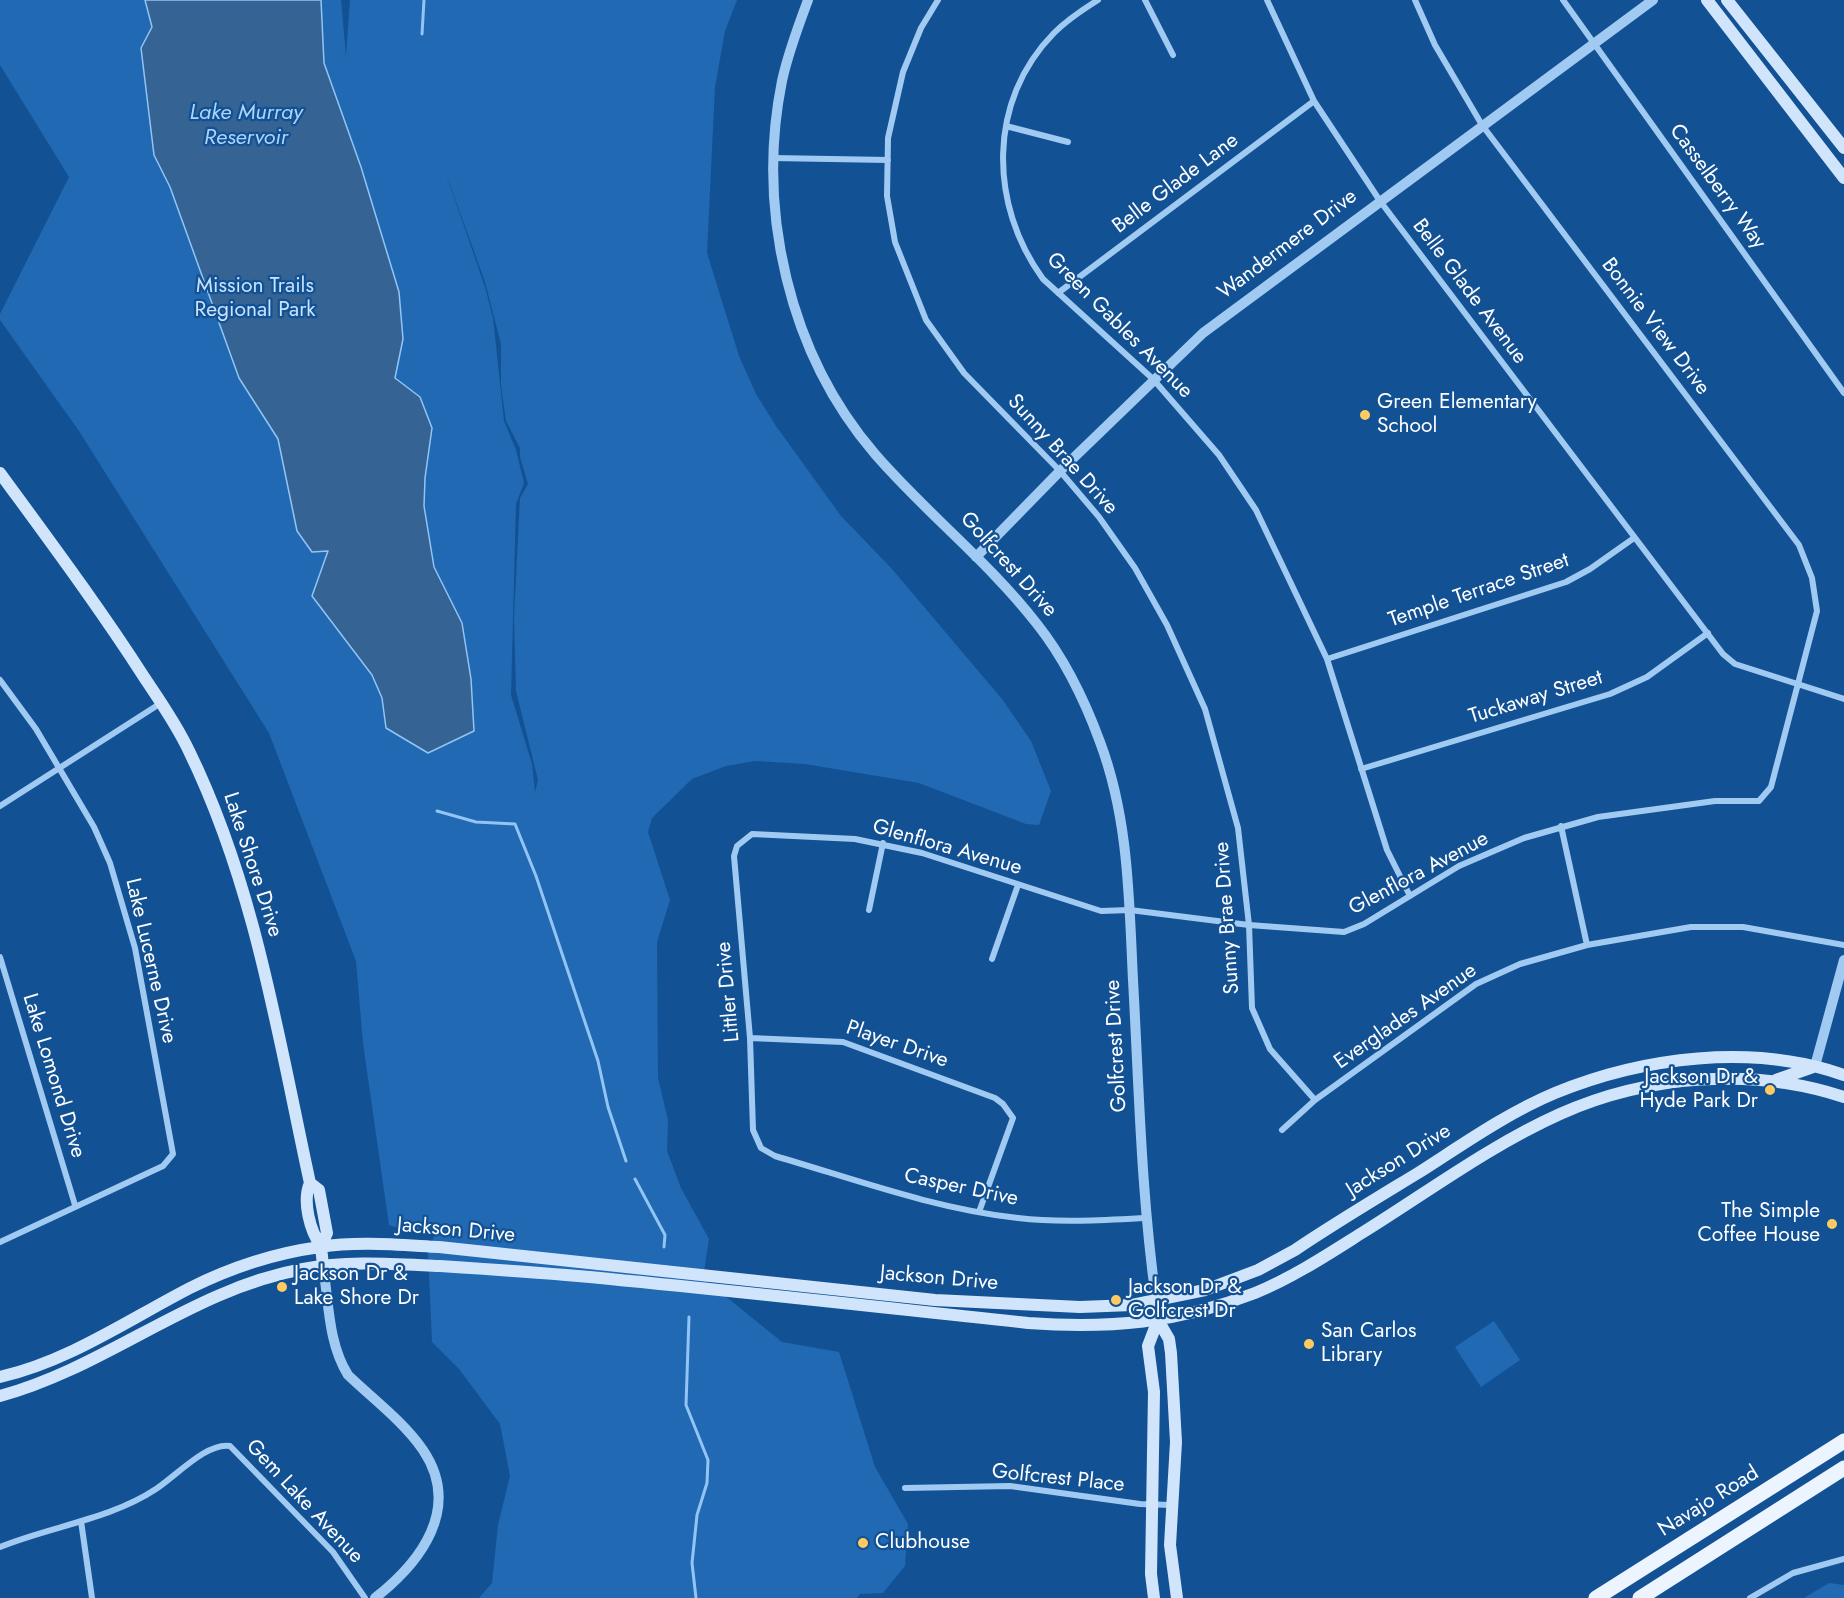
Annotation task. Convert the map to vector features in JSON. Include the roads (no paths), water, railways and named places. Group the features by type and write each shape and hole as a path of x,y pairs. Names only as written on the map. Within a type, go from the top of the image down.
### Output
{"main road":[{"path":"1707,0 1844,178"},
{"path":"1727,0 1844,148"},
{"name":"Lake Shore Drive","path":"0,473 122,642 161,702 188,749 222,824 247,902 310,1182 306,1193 314,1236 321,1246 323,1266"},
{"name":"Jackson Drive","path":"0,1377 36,1366 91,1342 191,1288 227,1272 261,1260 321,1246 387,1244 439,1247 935,1300 1025,1306 1121,1306 1205,1290 1258,1270 1295,1250 1525,1108 1600,1076 1688,1060 1735,1058 1815,1066 1841,1074"},
{"path":"1772,1082 1815,1066"},
{"path":"1812,1088 1841,1074"},
{"name":"Jackson Drive","path":"0,1396 38,1385 77,1368 179,1313 236,1287 265,1278 323,1266 392,1263 524,1271 1080,1327 1134,1325 1220,1306 1292,1275 1512,1139 1560,1114 1592,1101 1648,1086 1697,1080 1772,1082 1812,1088 1844,1097"},
{"name":"Golfcrest Drive","path":"1156,1299 1158,1320 1169,1339 1171,1353 1176,1442 1170,1545 1177,1598"},
{"name":"Golfcrest Drive","path":"1154,1598 1151,1574 1154,1392 1148,1346 1158,1320"},
{"name":"Navajo Road","path":"1596,1598 1744,1505 1763,1484 1844,1441"},
{"name":"Navajo Road","path":"1640,1598 1844,1468"},
{"path":"1672,1578 1693,1555 1774,1501 1776,1496 1763,1484"}],"street":[{"name":"Golfcrest Drive","path":"808,0 790,48 782,82 774,158 778,237 792,301 820,371 843,410 875,454 1035,620 1083,700 1101,744 1117,795 1128,864 1145,1218 1156,1299"},
{"name":"Sunny Brae Drive","path":"938,0 921,28 903,72 888,138 887,196 895,242 926,320 964,373 1060,471 1099,518 1135,568 1167,625 1204,710 1238,828 1249,926 1252,1008 1270,1049 1315,1101"},
{"name":"Green Gables Avenue","path":"1098,0 1068,20 1036,55 1012,100 1003,147 1004,191 1009,214 1029,259 1043,279 1154,379 1218,455 1257,510 1327,659 1387,850 1410,896"},
{"path":"1145,0 1173,55"},
{"name":"Belle Glade Avenue","path":"1267,0 1314,101 1380,201 1723,654 1735,664 1797,686 1844,699"},
{"name":"Bonnie View Drive","path":"1415,0 1435,45 1482,125 1799,545 1812,578 1817,611 1797,686"},
{"name":"Casselberry Way","path":"1563,0 1844,393"},
{"name":"Wandermere Drive","path":"976,557 1060,471 1203,333 1593,42 1653,0"},
{"name":"Belle Glade Lane","path":"1058,293 1314,101"},
{"path":"1006,126 1068,142"},
{"path":"774,158 888,160"},
{"name":"Temple Terrace Street","path":"1327,659 1566,582 1590,569 1634,538"},
{"name":"Tuckaway Street","path":"1361,769 1610,694 1647,677 1708,633"},
{"name":"Lake Lucerne Drive","path":"0,680 36,729 94,827 110,863 135,948 173,1154 163,1166 75,1205"},
{"name":"Glenflora Avenue","path":"761,833 883,843 922,853 1101,911 1130,910 1249,926 1344,932 1364,924 1460,866 1524,838 1561,826 1598,817 1715,801 1759,801 1771,787 1797,686"},
{"path":"0,806 161,702"},
{"path":"1561,826 1587,945"},
{"name":"Littler Drive","path":"761,833 743,839 737,846 734,856 750,1038 753,1130 761,1148 775,1156"},
{"path":"869,910 883,843"},
{"path":"992,959 1018,885"},
{"name":"Everglades Avenue","path":"1282,1130 1315,1101 1476,984 1520,964 1587,945 1691,927 1743,927 1844,945"},
{"name":"Lake Lomond Drive","path":"0,957 75,1205"},
{"path":"1815,1066 1844,960"},
{"name":"Player Drive","path":"750,1038 843,1042 995,1098 1004,1104 1013,1118 979,1212"},
{"name":"Casper Drive","path":"775,1156 979,1212 1019,1218 1095,1221 1145,1218"},
{"path":"0,1242 75,1205"},
{"name":"Lake Shore Drive","path":"323,1266 334,1346 341,1364 348,1375 417,1442 429,1461 436,1482 437,1515 430,1537 417,1557 375,1598"},
{"name":"Gem Lake Avenue","path":"81,1521 129,1505 156,1489 210,1449 221,1444 230,1446 333,1552 365,1598"},
{"name":"Golfcrest Place","path":"905,1488 1010,1486 1152,1505 1171,1505"},
{"path":"0,1547 81,1521 92,1598"},
{"path":"1750,1598 1793,1572 1844,1558"}],"water":[{"name":"Lake Murray Reservoir","path":"145,0 321,0 324,63 361,167 399,292 403,339 395,378 420,397 432,428 425,478 424,506 434,567 462,623 471,679 474,731 428,753 386,728 382,698 372,675 312,596 328,551 312,552 297,531 278,439 239,378 170,187 154,155 141,48 152,27"}],"waterway":[{"path":"422,34 424,0"},
{"path":"437,811 476,822 515,824 536,876 598,1061 608,1107 626,1161"},
{"path":"635,1179 665,1235 664,1247"},
{"path":"689,1317 686,1405 708,1460 707,1483 697,1515 692,1563 696,1598"}],"place":[{"name":"Green Elementary School","path":"1365,415"},
{"name":"Jackson Dr & Hyde Park Dr","path":"1770,1090"},
{"name":"The Simple Coffee House","path":"1832,1224"},
{"name":"Jackson Dr & Lake Shore Dr","path":"282,1287"},
{"name":"Jackson Dr & Golfcrest Dr","path":"1116,1300"},
{"name":"San Carlos Library","path":"1309,1344"},
{"name":"Clubhouse","path":"863,1543"}],"park label":[{"name":"Mission Trails Regional Park","path":"255,299"}]}
